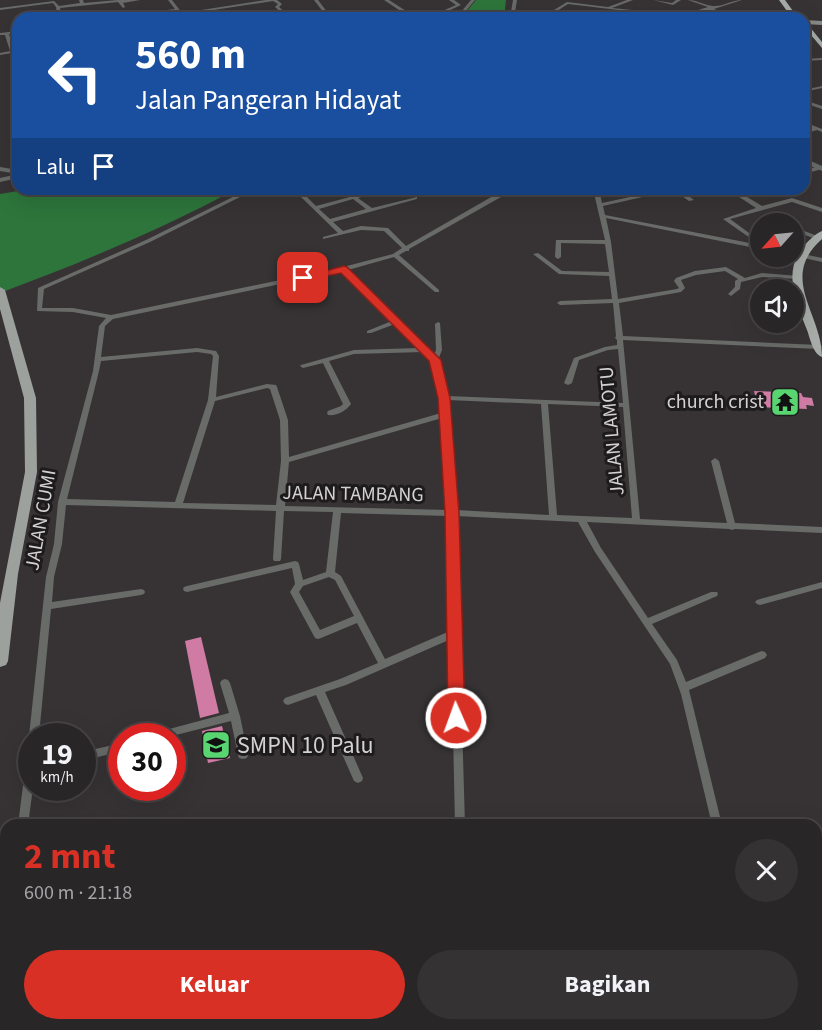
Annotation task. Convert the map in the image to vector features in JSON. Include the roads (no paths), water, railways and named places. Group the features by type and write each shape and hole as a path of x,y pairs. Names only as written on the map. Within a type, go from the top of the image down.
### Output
{"highway":[{"path":"810,32 822,46"},
{"path":"804,253 820,238"},
{"path":"804,266 805,285 821,346"},
{"path":"797,267 801,297 821,346"}],"main road":[{"path":"0,290 30,398 31,472 11,574 0,661"}],"street":[{"path":"58,7 82,2 116,0 122,4 138,0"},
{"path":"160,12 177,10 170,0"},
{"path":"202,12 251,2 274,0 280,4 277,7 283,12"},
{"path":"316,0 325,12"},
{"path":"386,0 405,12"},
{"path":"442,12 459,4 450,0"},
{"path":"463,12 473,0"},
{"path":"543,0 640,12"},
{"path":"611,0 622,3"},
{"path":"608,8 631,0"},
{"path":"655,0 676,2 697,11"},
{"path":"690,0 719,12"},
{"path":"694,12 740,0"},
{"path":"0,9 54,2 59,12"},
{"path":"553,12 567,3"},
{"path":"6,8 12,17"},
{"path":"0,54 12,52 7,33"},
{"path":"0,34 12,33"},
{"path":"241,195 148,241 41,288 39,310 73,310 111,317 344,269 407,250 499,196"},
{"path":"306,195 303,196 342,233"},
{"path":"351,195 371,210"},
{"path":"315,208 362,195"},
{"name":"JALAN LAMOTU","path":"597,195 608,242 617,302 618,338 636,522"},
{"path":"599,205 648,195"},
{"path":"684,195 691,200"},
{"path":"740,195 761,208"},
{"path":"329,221 415,198"},
{"path":"750,237 726,219 792,200 822,210"},
{"path":"603,216 750,243"},
{"path":"326,238 361,228 386,229 407,250"},
{"path":"804,232 820,238"},
{"path":"558,257 558,241 608,242"},
{"path":"537,254 561,273 611,274"},
{"path":"395,255 437,291"},
{"path":"804,256 822,260"},
{"path":"344,269 435,360"},
{"path":"560,303 617,302 679,291 682,288 677,280 702,272 726,269 744,280"},
{"path":"731,294 738,288 738,281 766,274 798,277"},
{"name":"JALAN CUMI","path":"35,723 47,606 62,502 96,371 102,326 111,317"},
{"path":"369,332 395,322"},
{"path":"438,324 439,350 435,360 446,414 452,513 460,819"},
{"path":"618,338 821,346"},
{"path":"568,383 576,359 607,348 620,347"},
{"path":"97,359 197,350 214,352 216,356 212,400 178,506"},
{"path":"303,366 364,351 423,350"},
{"path":"325,359 347,404 344,408 331,412"},
{"path":"212,400 267,386 273,387 284,420 285,461 279,508 281,517 277,559"},
{"path":"444,398 626,405"},
{"path":"544,402 553,518"},
{"path":"285,461 446,414"},
{"path":"715,461 732,527"},
{"name":"JALAN TAMBANG","path":"62,502 452,513 822,530"},
{"path":"330,574 337,510"},
{"path":"581,519 609,566 674,663 683,688 716,819"},
{"path":"187,589 295,564 300,584"},
{"path":"359,618 318,635 294,592 300,584 330,574 338,578 359,618 383,664"},
{"path":"760,602 822,585"},
{"path":"47,606 141,592"},
{"path":"648,622 714,594"},
{"path":"288,701 319,691 454,633"},
{"path":"683,688 762,655"},
{"path":"225,683 243,755"},
{"path":"319,691 358,778"},
{"path":"186,729 235,716"},
{"path":"24,819 26,801"}],"place":[{"name":"church crist","path":"785,402"},
{"name":"SMPN 10 Palu","path":"216,745"}]}
